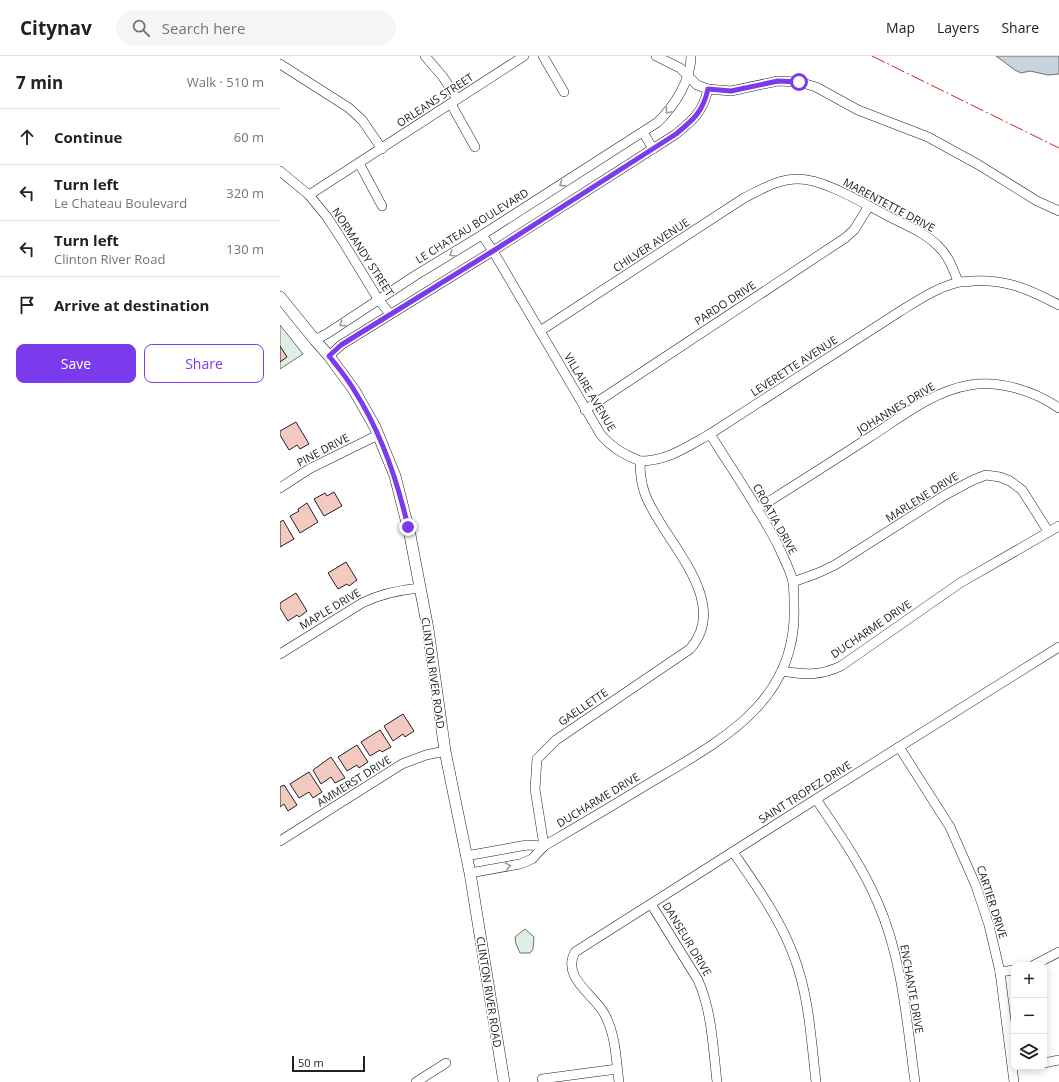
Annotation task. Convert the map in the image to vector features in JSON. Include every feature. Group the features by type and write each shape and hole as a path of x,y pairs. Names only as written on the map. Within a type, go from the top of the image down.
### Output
{"street":[{"path":"425,56 443,77 475,147"},
{"name":"ORLEANS STREET","path":"309,195 524,56"},
{"path":"543,56 564,92"},
{"path":"656,56 680,68 687,77 697,85 708,89 731,91 778,81 799,82 816,87 858,110 928,137 979,165 1037,201 1059,211"},
{"name":"LE CHATEAU BOULEVARD","path":"315,340 658,122 667,113 678,96 687,77 691,56"},
{"path":"280,64 349,108 362,120 382,148"},
{"path":"329,356 341,345 493,251 676,134 695,118 703,105 708,89"},
{"path":"643,132 653,149"},
{"path":"358,163 382,206"},
{"name":"NORMANDY STREET","path":"280,172 309,195 327,217 378,299 390,314"},
{"name":"MARENTETTE DRIVE","path":"777,182 795,179 813,181 834,189 904,224 936,244 947,256 958,282"},
{"name":"CHILVER AVENUE","path":"540,331 744,198 777,182"},
{"name":"PARDO DRIVE","path":"585,410 832,247 854,230 869,206"},
{"name":"VILLAIRE AVENUE","path":"482,235 493,251 585,410 607,442 624,455 640,461"},
{"path":"958,282 986,280 998,281 1026,289 1059,305"},
{"name":"LEVERETTE AVENUE","path":"640,461 672,456 710,434 899,312 924,297 958,282"},
{"name":"CLINTON RIVER ROAD","path":"280,297 329,356 354,390 378,435 395,476 403,505 428,629 445,751 470,873 504,1082"},
{"name":"JOHANNES DRIVE","path":"758,509 926,402 960,388 982,385 1016,389 1042,398 1059,408"},
{"name":"CROATIA DRIVE","path":"710,434 758,509 787,564 793,582 794,630 782,671"},
{"name":"PINE DRIVE","path":"280,488 309,469 378,435"},
{"name":"GAELLETTE","path":"544,846 535,789 537,759 556,740 690,649 700,635 704,617 700,592 693,575 645,494 640,471 640,461"},
{"name":"MARLENE DRIVE","path":"793,582 835,565 945,495 973,480 986,476 1000,477 1017,486 1027,496 1048,531"},
{"name":"DUCHARME DRIVE","path":"470,873 520,864 532,858 544,846 672,770 732,731 756,710 768,696 782,671 799,674 817,674 841,666 960,583 1059,526"},
{"name":"MAPLE DRIVE","path":"280,654 362,603 376,596 400,590 420,588"},
{"name":"SAINT TROPEZ DRIVE","path":"617,1069 613,1034 605,1015 602,1009 574,977 571,964 572,958 579,949 1059,647"},
{"name":"CARTIER DRIVE","path":"899,747 950,828 976,886 989,925 1000,972 1011,1042"},
{"name":"AMMERST DRIVE","path":"280,841 402,764 426,755 445,751"},
{"name":"ENCHANTE DRIVE","path":"816,799 852,855 878,902 886,924 899,974 915,1082"},
{"path":"466,856 527,845 544,846"},
{"path":"733,852 772,911 793,953 799,970 805,997 816,1082"},
{"name":"DANSEUR DRIVE","path":"651,904 702,988 708,1010 717,1082"},
{"path":"1040,962 1059,952"},
{"path":"1000,972 1011,970"},
{"path":"1047,1062 1059,1060"},
{"path":"416,1082 446,1063"},
{"path":"542,1079 617,1069 619,1082"},
{"name":"CARTIER DRIVE","path":"1014,1082 1015,1070"}],"green space":[{"path":"280,325 303,354 280,369"},
{"path":"525,929 534,937 533,949 530,953 520,953 515,937"}],"shaded area":[{"path":"996,56 1059,56 1059,74 1048,75 1030,71 1021,73"}],"building":[{"path":"280,346 287,357 280,362"},
{"path":"296,422 309,444 300,449 297,445 289,450 280,435 280,431"},
{"path":"334,492 342,506 324,516 314,499 325,493 327,496"},
{"path":"307,503 318,522 300,533 290,516 299,511 298,509"},
{"path":"283,520 294,539 280,547 280,522"},
{"path":"346,562 357,580 349,586 347,584 338,589 328,573"},
{"path":"296,593 307,611 299,617 297,615 288,621 280,608 280,603"},
{"path":"403,714 414,731 405,737 403,734 393,741 384,726"},
{"path":"380,730 391,747 382,752 380,750 370,756 361,742"},
{"path":"357,745 368,762 359,768 357,765 347,771 338,757"},
{"path":"331,757 345,778 335,783 331,777 321,784 313,770"},
{"path":"309,772 322,792 313,798 309,792 299,798 290,784"},
{"path":"284,785 297,805 288,811 284,804 280,807 280,787"}],"power":[{"path":"872,56 1059,148"}],"route":[{"path":"408,527 395,476 375,427 354,390 329,356 341,345 493,251 676,134 695,118 707,97 708,89 731,91 778,81 799,82"}]}
